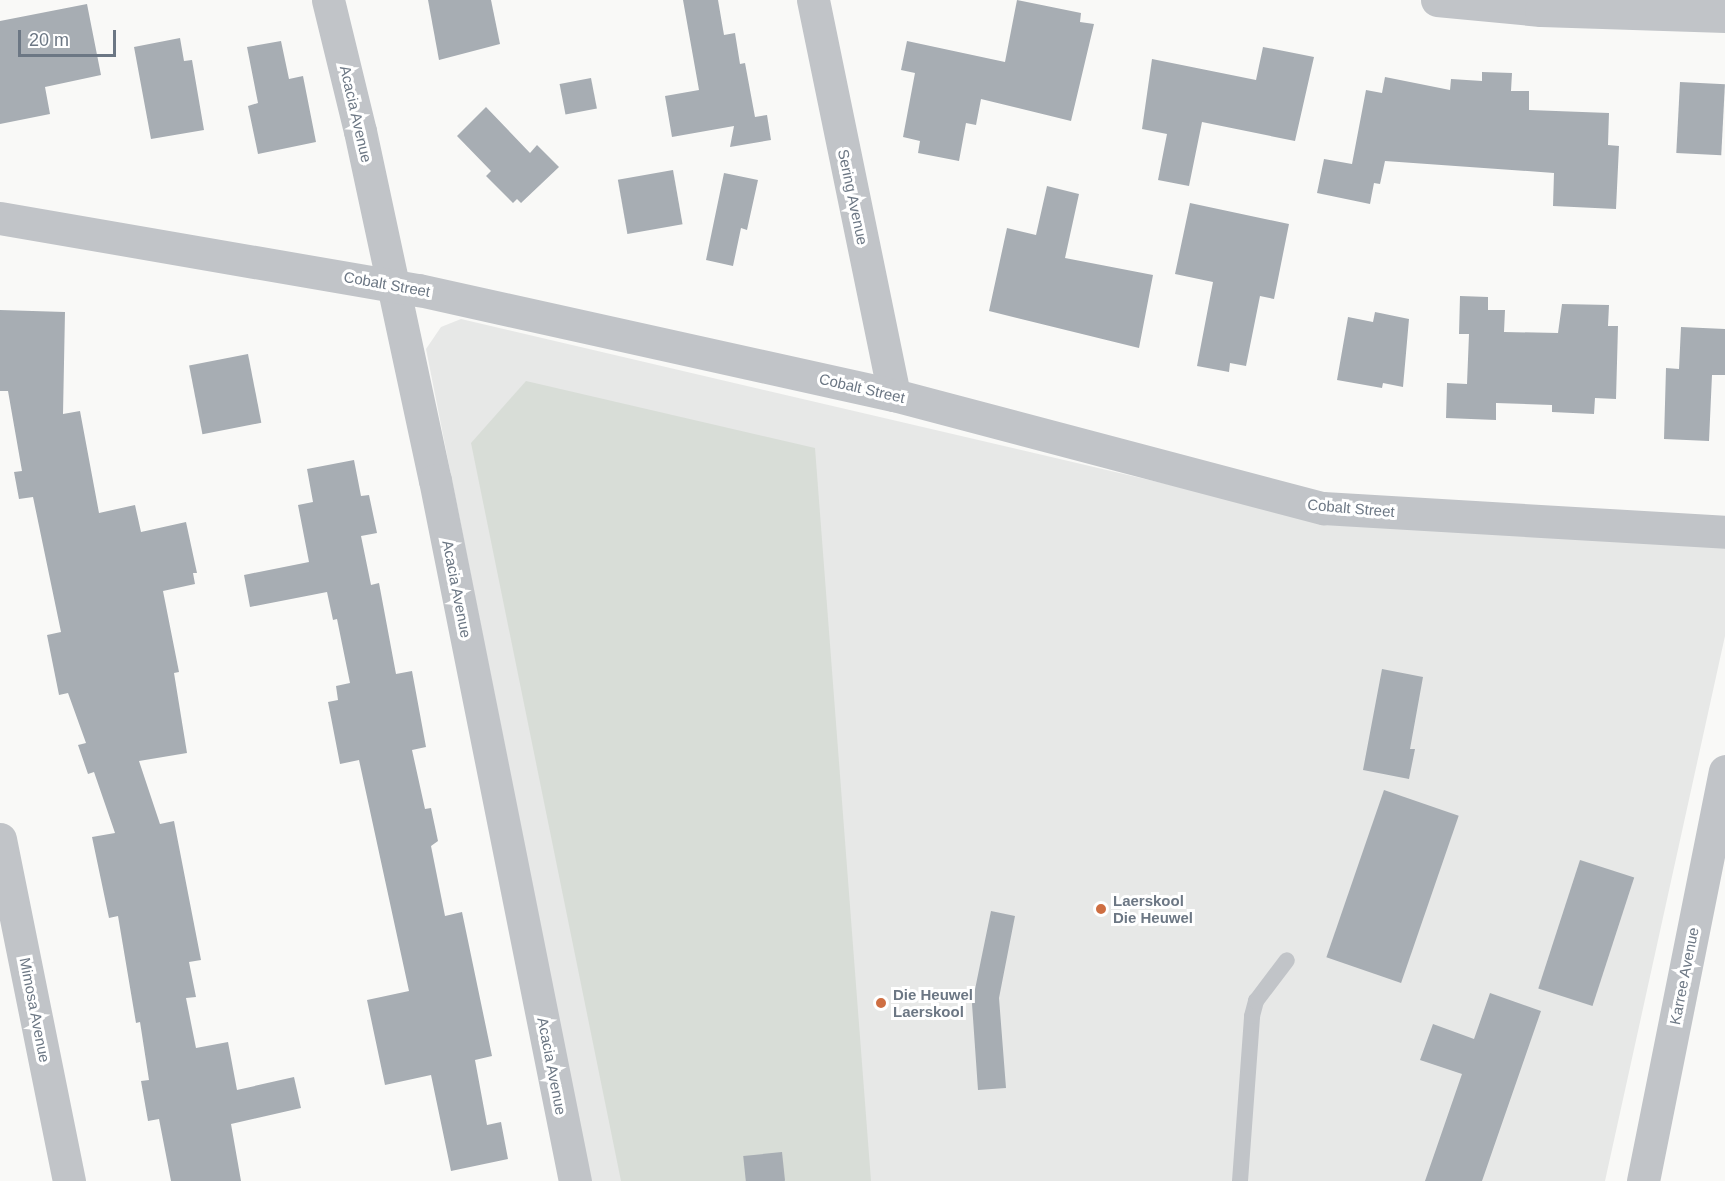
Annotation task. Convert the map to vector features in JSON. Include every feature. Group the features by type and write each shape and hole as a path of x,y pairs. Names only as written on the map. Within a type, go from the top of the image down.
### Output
{"street":[{"name":"Acacia Avenue","path":"328,0 393,285 575,1181"},
{"name":"Sering Avenue","path":"813,0 894,395"},
{"path":"1437,0 1540,10 1725,16"},
{"name":"Cobalt Street","path":"0,218 393,285 894,395 1323,508 1725,532"},
{"name":"Karree Avenue","path":"1643,1181 1725,771"},
{"name":"Mimosa Avenue","path":"0,839 69,1181"}],"lane":[{"path":"1240,1181 1252,1016 1256,1000 1287,960"}],"shaded area":[{"name":"Laerskool Die Heuwel","path":"461,319 1303,516 1725,533 1725,636 1605,1181 591,1181 426,349 441,327"},
{"path":"526,381 815,448 871,1181 621,1181 471,443"}],"building":[{"path":"428,0 491,0 500,44 439,60"},
{"path":"683,0 718,0 724,35 735,33 740,64 745,63 755,117 767,115 771,140 730,147 734,126 672,137 665,96 699,90"},
{"path":"1017,0 1081,13 1080,22 1094,24 1071,121 981,99 976,125 966,123 959,161 918,153 920,141 903,137 915,73 901,70 907,41 1005,62"},
{"path":"87,4 101,75 45,87 50,114 0,124 0,21"},
{"path":"180,38 184,61 192,60 204,130 151,139 134,47"},
{"path":"281,41 289,79 303,76 316,142 258,154 248,106 258,103 247,47"},
{"path":"1263,47 1314,57 1295,141 1202,122 1189,186 1158,180 1167,134 1142,129 1152,59 1256,80"},
{"path":"1482,72 1512,73 1511,91 1529,91 1529,110 1609,113 1608,145 1619,146 1616,209 1553,206 1554,173 1385,161 1380,184 1374,183 1370,204 1317,193 1324,159 1352,164 1366,90 1382,93 1385,77 1450,90 1451,79 1482,81"},
{"path":"591,78 597,108 566,115 560,84"},
{"path":"1680,82 1725,84 1721,155 1676,153"},
{"path":"486,107 530,153 537,145 559,167 521,203 517,199 513,203 486,176 491,171 457,136"},
{"path":"673,170 683,224 627,234 618,180"},
{"path":"724,173 758,180 747,230 741,228 733,266 706,260"},
{"path":"1047,186 1079,194 1065,258 1153,275 1139,348 989,311 1007,228 1036,235"},
{"path":"1190,203 1289,224 1274,299 1260,296 1246,366 1230,363 1229,372 1197,366 1213,282 1175,274"},
{"path":"1460,296 1488,297 1488,310 1505,310 1504,332 1558,333 1562,304 1609,305 1608,326 1618,326 1616,399 1595,398 1594,414 1552,412 1552,405 1496,403 1496,420 1446,418 1447,383 1467,384 1469,334 1459,334"},
{"path":"0,310 65,312 63,414 80,411 99,513 135,505 141,532 186,522 197,573 193,573 195,584 163,591 179,672 174,673 187,753 139,761 160,824 174,821 201,960 189,962 196,997 186,998 196,1048 228,1042 237,1090 294,1077 301,1108 231,1124 241,1181 171,1181 159,1119 148,1121 141,1081 149,1080 140,1022 136,1023 118,916 109,918 92,837 115,833 94,772 88,774 78,745 86,743 68,693 59,695 47,635 61,632 33,497 19,499 14,472 22,471 8,391 0,391"},
{"path":"1375,312 1409,319 1403,387 1383,383 1382,388 1337,380 1348,317 1373,322"},
{"path":"1681,327 1725,329 1725,375 1712,375 1709,441 1664,439 1666,368 1679,369"},
{"path":"248,354 261,423 202,434 189,365"},
{"path":"354,460 361,496 369,495 377,533 361,536 371,585 379,583 396,674 412,671 426,747 412,750 425,809 431,808 438,841 431,846 445,916 462,912 492,1056 475,1060 487,1125 501,1122 508,1159 451,1171 431,1075 385,1085 367,1000 409,991 359,760 340,764 328,702 338,700 336,686 350,683 337,619 333,620 327,592 250,607 244,575 309,562 298,505 313,502 307,469"},
{"path":"1382,669 1423,677 1410,749 1415,749 1409,779 1363,770"},
{"path":"1384,790 1459,816 1401,983 1326,957"},
{"path":"1580,860 1634,878 1592,1006 1538,988"},
{"path":"991,911 1015,916 999,998 1006,1088 978,1090 972,1004"},
{"path":"1490,993 1541,1011 1482,1181 1425,1181 1462,1074 1420,1060 1433,1024 1474,1039"},
{"path":"782,1152 785,1181 746,1181 743,1156"}],"place":[{"name":"Laerskool Die Heuwel","path":"1101,909"},
{"name":"Die Heuwel Laerskool","path":"881,1003"}]}
